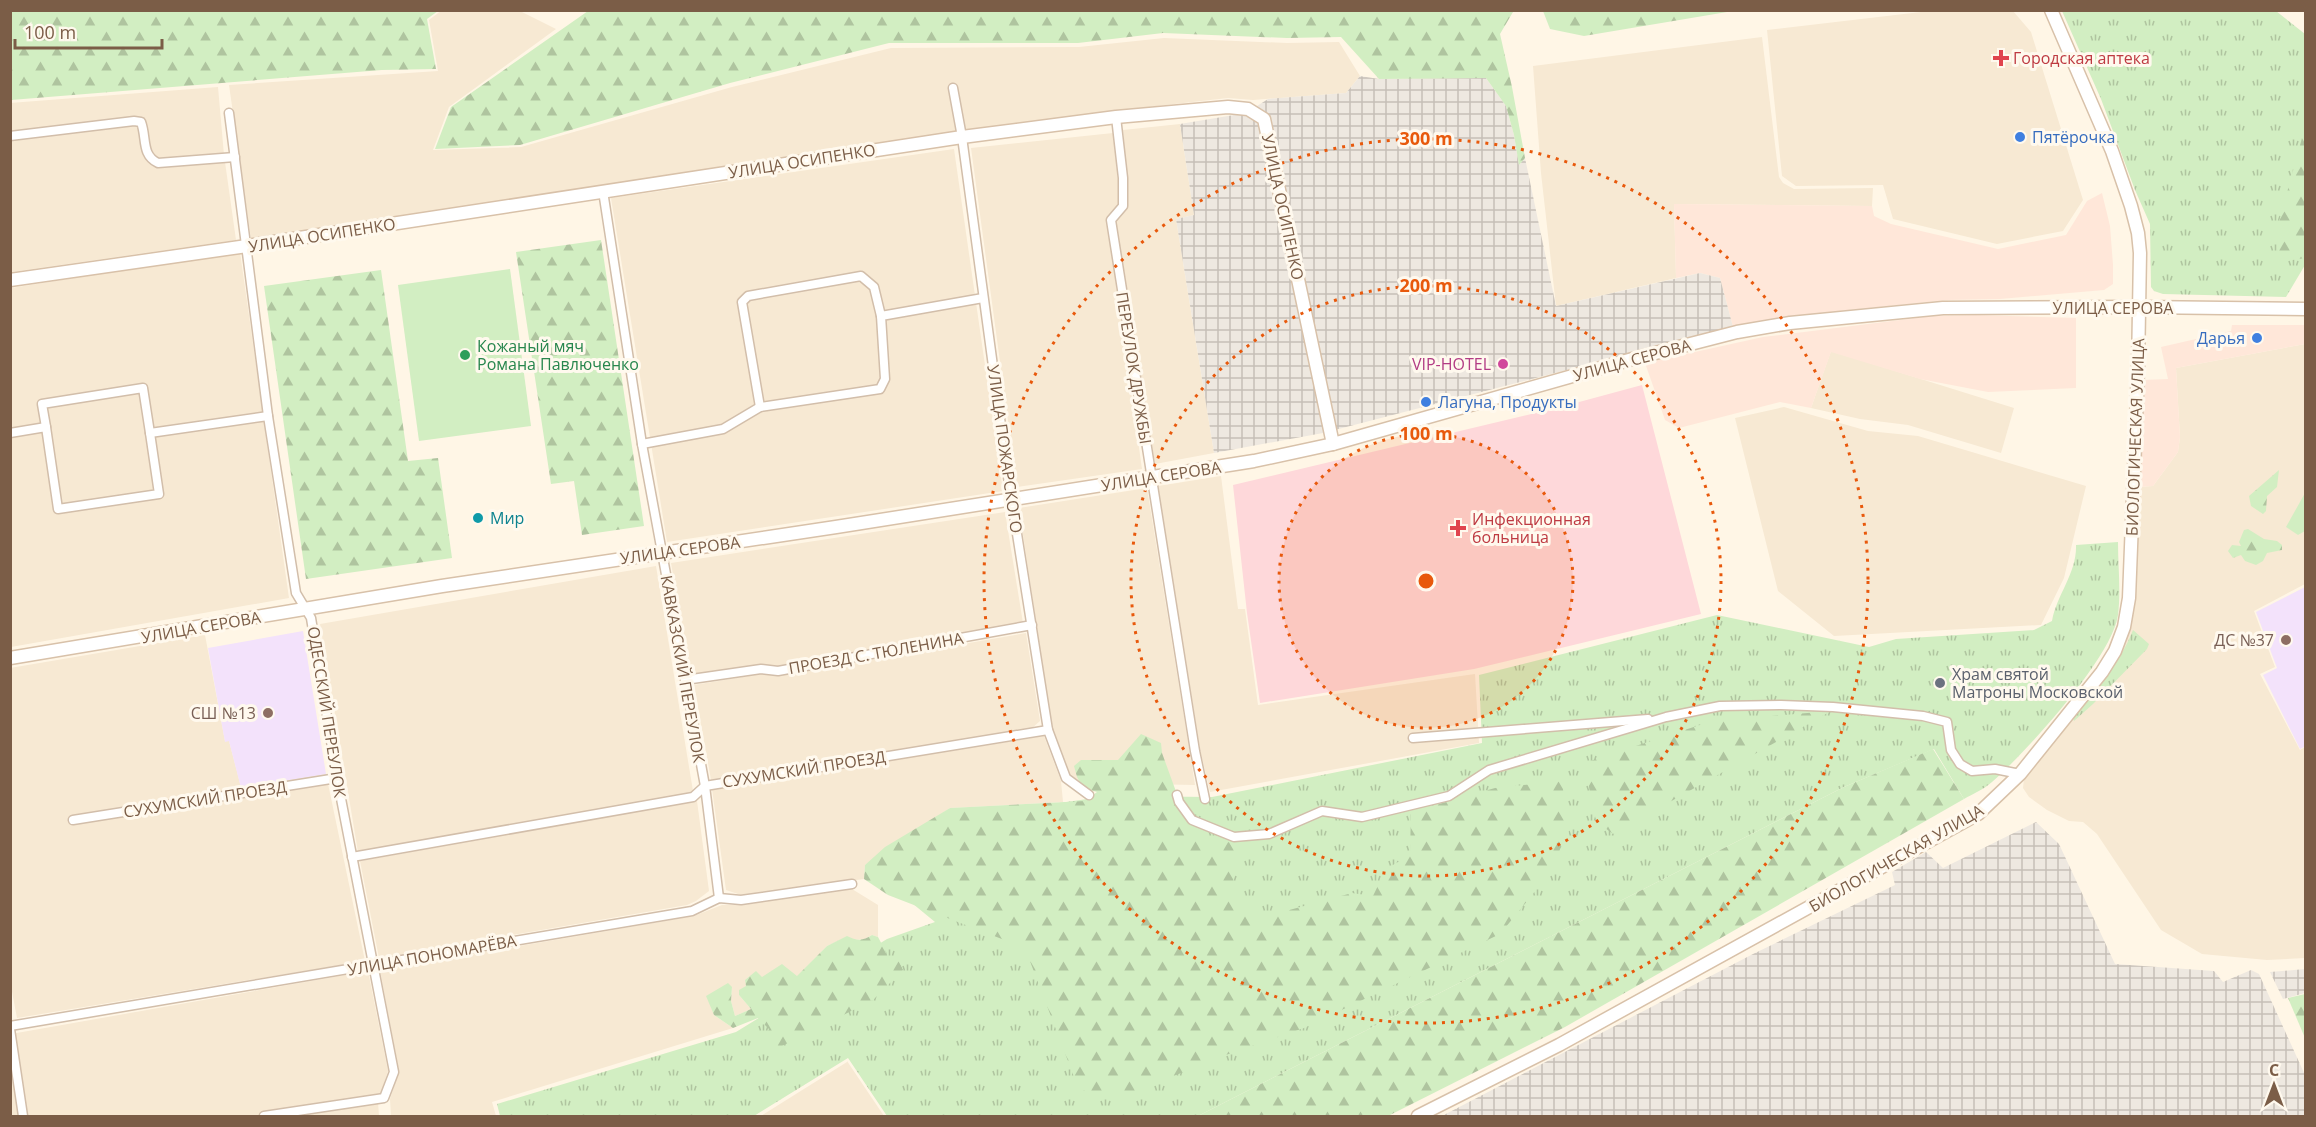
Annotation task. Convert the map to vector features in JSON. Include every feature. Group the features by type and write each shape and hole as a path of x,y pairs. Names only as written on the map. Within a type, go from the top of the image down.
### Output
{"street":[{"name":"БИОЛОГИЧЕСКАЯ УЛИЦА","path":"1418,1116 1558,1046 1978,814 2020,774 2102,672 2115,651 2124,627 2129,598 2140,253 2132,206 2112,151 2051,10"},
{"name":"УЛИЦА ПОЖАРСКОГО","path":"953,88 962,137 1012,500 1048,730 1066,778 1089,795"},
{"name":"УЛИЦА ОСИПЕНКО","path":"10,280 962,137 1116,117 1228,107 1248,109 1264,118 1333,444"},
{"name":"ОДЕССКИЙ ПЕРЕУЛОК","path":"230,113 268,416 296,593 311,618 337,778 394,1072 384,1098 264,1116"},
{"name":"ПЕРЕУЛОК ДРУЖБЫ","path":"1116,117 1123,178 1123,206 1111,220 1195,751 1205,799"},
{"path":"10,136 134,121 141,122 146,153 150,159 158,163 235,157"},
{"name":"КАВКАЗСКИЙ ПЕРЕУЛОК","path":"603,191 642,444 705,786 719,898"},
{"path":"642,444 723,429 760,407 880,389 885,379 881,316 874,287 861,276 748,296 742,302 760,407"},
{"path":"881,316 983,298"},
{"name":"УЛИЦА СЕРОВА","path":"10,658 305,608 1012,500 1254,460 1333,444 1636,358 1750,329 1943,308 2306,309"},
{"path":"143,388 159,494 58,509 46,427 42,404 143,388"},
{"path":"150,433 268,416"},
{"path":"10,433 46,427"},
{"name":"ПРОЕЗД С. ТЮЛЕНИНА","path":"685,680 761,669 778,671 1032,625"},
{"path":"1177,795 1179,802 1192,820 1212,830 1234,837 1269,834 1322,812 1362,817 1449,796 1489,770 1666,717 1719,706 1781,705 1923,716 1947,722 1951,750 1960,764 1972,771 1995,769 2020,774"},
{"path":"1413,738 1666,717"},
{"name":"СУХУМСКИЙ ПРОЕЗД","path":"352,857 693,797 705,786 1048,730"},
{"name":"СУХУМСКИЙ ПРОЕЗД","path":"73,820 337,778"},
{"name":"УЛИЦА ПОНОМАРЁВА","path":"10,1028 692,911 719,898 741,900 852,884"},
{"path":"10,1028 23,1116"}],"shaded area":[{"path":"442,10 520,11 556,29 449,107 433,150 521,147 732,87 891,48 1079,47 1164,38 1287,43 1339,42 1360,76 1346,93 1253,100 1228,98 1112,111 955,132 251,239 229,85 438,71 429,20"},
{"path":"1938,10 2013,11 2031,32 2083,200 2063,231 1997,244 1893,219 1883,185 1796,186 1782,176 1767,30"},
{"path":"1762,37 1779,177 1783,183 1794,189 1873,188 1872,206 1674,204 1676,278 1556,306 1541,173 1533,66"},
{"path":"1360,76 1379,79 1486,78 1506,106 1519,165 1525,158 1556,306 1700,273 1720,278 1733,327 1323,433 1214,453 1176,219 1194,215 1180,124 1246,113 1268,99 1346,93"},
{"path":"218,87 224,155 236,240 11,272 10,103"},
{"path":"1180,124 1194,215 1176,219 1214,453 1155,464 1116,220 1128,205 1123,130"},
{"path":"1113,133 1118,179 1118,205 1107,220 1142,469 1017,487 971,148"},
{"path":"954,149 1003,491 667,542 611,198"},
{"path":"2102,193 2110,226 2113,265 2113,284 2104,290 2000,299 1947,300 1782,317 1733,327 1720,278 1700,273 1676,278 1674,204 1872,206 1874,216 1891,224 1998,249 2066,235 2087,201"},
{"path":"240,252 289,598 11,647 11,288"},
{"path":"1932,316 2076,318 2076,388 1988,392 1920,379 1831,352 1811,408 1780,402 1679,428 1665,420 1645,363 1763,337"},
{"path":"2232,325 2305,325 2305,344 2176,368 2180,437 2178,452 2153,486 2138,487 2142,380 2168,379 2161,347 2231,331"},
{"path":"2305,344 2305,584 2254,611 2275,667 2260,674 2300,750 2305,747 2305,958 2267,960 2202,954 2161,930 2097,834 2083,822 2069,821 2047,810 2029,797 2023,788 2024,779 2095,692 2114,666 2126,643 2135,594 2138,487 2153,486 2178,452 2180,437 2176,368"},
{"path":"1831,351 2014,408 2001,453 1908,425 1860,419 1811,408"},
{"name":"Инфекционная больница","path":"1642,385 1701,614 1474,669 1260,703 1247,613 1233,485 1557,408"},
{"path":"1784,407 1868,431 1918,436 2086,486 2064,578 2041,625 1834,636 1778,591 1735,418"},
{"path":"1221,476 1238,609 1245,609 1258,705 1475,674 1479,743 1210,792 1200,749 1158,486"},
{"path":"1147,488 1195,785 1144,784 1079,788 1070,775 1052,728 1019,508"},
{"path":"1005,512 1023,623 778,666 760,665 691,675 671,563"},
{"path":"656,566 693,791 691,795 358,852 320,624"},
{"name":"ДС №37","path":"2305,587 2306,746 2300,749 2263,675 2277,668 2256,612"},
{"name":"СШ №13","path":"303,631 326,774 241,788 229,741 225,742 208,648"},
{"path":"1026,633 1040,721 1032,728 711,780 694,685 761,674 778,676"},
{"path":"205,635 225,741 229,741 241,787 326,774 365,961 17,1018 10,981 10,668"},
{"path":"1044,736 1061,781 1063,802 950,808 865,865 864,879 741,895 726,890 712,789"},
{"path":"697,801 709,891 696,901 687,905 379,958 360,861"},
{"path":"2036,822 2059,844 2115,964 2214,971 2223,982 2251,970 2259,974 2305,1075 2305,1116 1442,1116 1753,954 1895,885 1892,872 1926,852 1943,868"},
{"path":"852,889 878,905 878,937 872,935 865,939 855,940 847,937 827,946 797,977 762,977 746,986 739,995 751,1009 735,1016 731,1001 732,987 707,996 714,1015 733,1028 492,1102 496,1116 391,1116 390,1099 399,1071 380,970 694,916 722,905 742,905"},
{"path":"2305,969 2305,993 2283,999 2270,972"},
{"path":"368,971 388,1071 378,1102 379,1116 11,1116 11,1034"},
{"path":"847,1062 884,1116 761,1116"}],"green space":[{"path":"11,10 438,11 427,19 436,69 382,70 11,100"},
{"path":"588,11 1517,11 1513,12 1500,34 1525,158 1519,165 1506,106 1486,78 1379,79 1341,37 1287,38 1163,33 1078,43 889,43 730,83 520,145 435,149 451,107"},
{"path":"1543,11 1733,11 1584,36 1550,29"},
{"path":"2062,11 2276,11 2305,34 2305,265 2286,297 2163,294 2154,291 2151,287 2150,224 2101,99"},
{"path":"2305,127 2305,258 2292,260 2278,252 2277,229"},
{"path":"601,240 644,526 582,535 574,481 551,484 516,252"},
{"name":"Кожаный мяч Романа Павлюченко","path":"510,269 531,426 419,441 398,285"},
{"path":"381,270 408,461 438,458 452,558 306,579 264,286"},
{"path":"2279,470 2277,487 2267,496 2266,511 2263,514 2251,506 2249,496"},
{"path":"2305,493 2305,531 2298,535 2286,527"},
{"path":"2248,529 2264,539 2277,541 2282,545 2282,550 2267,553 2263,561 2256,565 2245,561 2241,555 2233,558 2228,551 2232,545 2241,546 2239,542 2244,530"},
{"path":"2118,542 2118,615 2112,633 2100,655 2045,728 2007,768 1982,789 1964,799 1934,749 1844,787 1198,1116 887,1116 848,1058 754,1116 500,1116 497,1104 736,1032 887,939 935,922 873,871 947,819 1108,796 1212,797 1482,743 1479,675 1717,615 1869,647 1896,639 2034,630 2052,621 2073,565 2076,545"},
{"path":"2133,630 2149,644 2147,649 2074,721 2073,718 2114,666"},
{"path":"1831,711 1613,834 1596,821 1584,763 1712,721"},
{"path":"1141,734 1161,743 1162,753 1194,841 1253,843 1233,872 1235,903 1256,919 1352,893 1373,896 1386,869 1410,855 1411,812 1495,788 1562,781 1569,834 1533,894 1500,934 1304,1028 1220,1057 1125,1096 1079,1090 1025,948 888,895 864,879 865,865 885,847 950,808 1085,801 1097,792 1083,788 1074,766 1081,760 1118,760"},
{"path":"1933,749 1964,799 1565,1027 1388,1116 1198,1116 1844,787"},
{"path":"872,935 878,937 886,952 887,961 898,958 903,970 873,1000 774,1050 767,1034 769,1029 758,1018 733,1028 714,1015 706,996 728,983 732,987 731,1001 735,1016 751,1009 739,995 739,990 746,986 745,980 756,971 762,977 782,964 797,976 827,946 847,936 860,940"},
{"path":"2306,994 2305,1038 2288,998"}],"place":[{"name":"Городская аптека","path":"2001,58"},
{"name":"Пятёрочка","path":"2020,137"},
{"name":"Дарья","path":"2257,338"},
{"name":"Кожаный мяч Романа Павлюченко","path":"465,355"},
{"name":"VIP-HOTEL","path":"1503,364"},
{"name":"Лагуна, Продукты","path":"1426,402"},
{"name":"Мир","path":"478,518"},
{"name":"Инфекционная больница","path":"1458,528"},
{"name":"ДС №37","path":"2286,640"},
{"name":"Храм святой Матроны Московской","path":"1940,683"},
{"name":"СШ №13","path":"268,713"}]}
